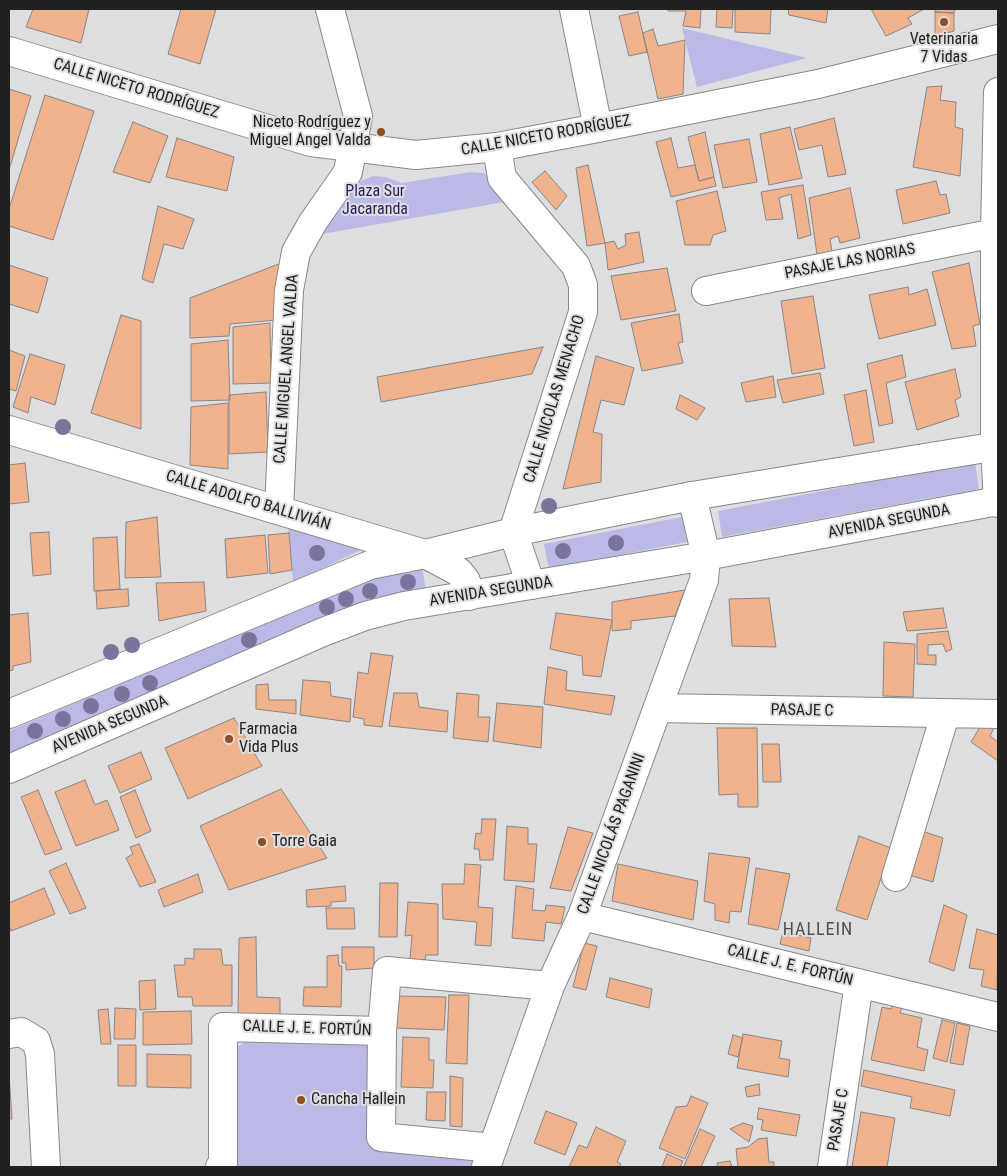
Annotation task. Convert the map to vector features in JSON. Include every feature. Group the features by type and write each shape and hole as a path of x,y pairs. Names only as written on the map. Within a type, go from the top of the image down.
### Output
{"street":[{"name":"CALLE MIGUEL ANGEL VALDA","path":"278,509 289,290 292,271 296,252 313,222 348,172 358,116 330,9"},
{"path":"574,9 598,128"},
{"name":"CALLE NICETO RODRÍGUEZ","path":"9,50 311,142 416,154 497,147 598,128 818,84 998,40"},
{"path":"998,92 995,232 998,502"},
{"name":"CALLE NICOLAS MENACHO","path":"497,147 502,178 576,266 583,285 583,312 513,532"},
{"name":"PASAJE LAS NORIAS","path":"706,291 995,232"},
{"name":"CALLE ADOLFO BALLIVIÁN","path":"9,430 425,554 459,572 466,581 469,596"},
{"path":"9,714 370,565 425,554 513,532 692,496 997,446"},
{"name":"CALLE NICOLÁS PAGANINI","path":"490,1158 550,986 582,916 704,580 706,556 692,496"},
{"name":"AVENIDA SEGUNDA","path":"9,769 323,632 365,616 404,606 706,556 998,502"},
{"path":"513,532 531,585"},
{"name":"PASAJE C","path":"658,708 945,715 998,714"},
{"path":"896,877 945,715"},
{"name":"CALLE J. E. FORTÚN","path":"582,916 998,1017"},
{"name":"CALLE J. E. FORTÚN","path":"490,1158 381,1137 382,1031 387,971 550,986"},
{"name":"PASAJE C","path":"832,1167 859,983"},
{"name":"CALLE J. E. FORTÚN","path":"222,1166 223,1027 382,1031"},
{"path":"15,1033 36,1041 40,1054 46,1167 54,1167"}],"green space":[{"path":"682,28 807,58 697,87"},
{"name":"Plaza Sur Jacaranda","path":"471,172 484,173 497,184 510,201 317,235 361,181 373,176 386,177 402,183"},
{"path":"975,462 979,489 722,537 718,511"},
{"path":"682,517 687,542 549,569 544,544"},
{"path":"288,525 363,549 293,582"},
{"path":"422,567 426,591 336,614 9,753 9,731 366,580"},
{"path":"247,1040 365,1042 371,1046 373,1134 476,1159 477,1167 236,1167 235,1049"}],"building":[{"path":"33,9 89,9 81,43 26,27"},
{"path":"181,9 216,9 200,64 168,54"},
{"path":"668,9 701,9 700,28 683,26 686,11 668,11"},
{"path":"717,9 733,9 732,28 716,27"},
{"path":"771,9 770,34 735,32 735,10"},
{"path":"788,9 828,9 826,23 789,15"},
{"path":"871,9 924,9 908,18 912,24 886,36"},
{"path":"935,9 955,9 954,13 935,12"},
{"path":"638,12 647,52 629,56 619,16"},
{"name":"Veterinaria 7 Vidas","path":"935,12 954,13 954,31 935,36"},
{"path":"653,29 658,46 685,40 683,94 658,99 643,33"},
{"path":"942,86 940,100 956,102 955,127 963,129 960,176 913,167 927,87"},
{"path":"9,89 31,96 9,170"},
{"path":"45,95 94,111 53,240 9,226 9,209"},
{"path":"834,118 846,174 828,177 822,145 799,150 794,129"},
{"path":"133,122 168,136 150,183 113,172"},
{"path":"790,127 802,178 769,185 760,134"},
{"path":"705,132 714,177 699,181 688,137"},
{"path":"177,138 234,157 227,191 166,177"},
{"path":"671,138 678,168 695,165 699,181 714,177 716,186 671,197 656,142"},
{"path":"749,139 757,182 723,188 714,145"},
{"path":"588,165 605,243 587,246 576,168"},
{"path":"545,171 567,196 556,210 532,182"},
{"path":"936,181 940,195 946,194 950,213 903,224 896,190"},
{"path":"803,185 811,235 798,239 791,194 779,198 783,219 766,220 761,192"},
{"path":"850,188 860,238 840,243 838,236 830,239 832,252 817,255 809,198"},
{"path":"717,191 726,231 713,235 710,245 685,245 676,201"},
{"path":"158,206 194,219 183,249 164,244 153,283 142,279"},
{"path":"639,232 644,262 608,270 605,243 614,241 618,249 626,245 625,234"},
{"path":"284,262 277,320 230,324 229,336 190,338 190,298"},
{"path":"969,263 980,324 973,326 976,346 952,349 932,272"},
{"path":"9,265 48,278 38,313 9,304"},
{"path":"667,268 676,311 621,320 611,276"},
{"path":"908,287 909,295 927,289 936,325 879,339 869,295"},
{"path":"813,296 825,368 792,374 781,301"},
{"path":"679,314 683,342 678,343 683,363 642,371 631,323"},
{"path":"121,315 141,321 141,429 91,413"},
{"path":"270,323 271,383 233,384 233,327"},
{"path":"228,340 230,400 191,401 191,344"},
{"path":"543,347 532,374 381,402 377,377"},
{"path":"9,350 25,356 16,391 9,389"},
{"path":"30,354 65,365 55,405 31,397 28,413 13,407"},
{"path":"902,355 906,377 886,383 893,423 879,426 867,364"},
{"path":"596,356 634,368 624,405 601,400 593,432 602,434 601,482 563,489"},
{"path":"955,369 961,397 955,400 959,416 917,430 905,382"},
{"path":"820,373 824,394 783,403 777,380"},
{"path":"773,376 776,397 746,402 741,383"},
{"path":"866,390 874,442 854,446 844,395"},
{"path":"266,392 268,452 229,454 229,395"},
{"path":"680,395 705,408 697,420 676,409"},
{"path":"228,403 228,469 190,465 191,407"},
{"path":"25,463 29,502 9,504 9,465"},
{"path":"157,517 161,577 125,578 126,522"},
{"path":"49,532 51,574 33,576 30,533"},
{"path":"289,533 292,570 270,574 268,535"},
{"path":"265,535 268,573 227,578 225,539"},
{"path":"117,537 120,589 94,591 93,538"},
{"path":"204,582 206,611 159,621 156,583"},
{"path":"128,589 129,606 97,609 96,591"},
{"path":"685,590 675,616 631,621 631,629 612,631 612,602"},
{"path":"769,598 776,647 732,646 729,599"},
{"path":"943,608 947,628 907,631 903,612"},
{"path":"28,613 31,662 13,666 13,670 9,671 9,615"},
{"path":"556,613 612,620 601,677 583,675 582,656 550,649"},
{"path":"948,631 952,649 946,652 943,644 928,645 928,655 936,655 936,665 917,664 917,634"},
{"path":"884,642 915,644 913,697 883,696"},
{"path":"371,653 393,656 382,727 364,725 364,719 353,717 358,672 368,674"},
{"path":"548,667 567,671 566,690 615,696 611,715 544,704"},
{"path":"303,680 330,682 331,696 351,699 350,722 300,715"},
{"path":"268,684 269,700 296,700 296,714 256,709 256,685"},
{"path":"394,693 417,693 419,707 448,711 447,732 389,726"},
{"path":"457,693 479,695 478,717 490,717 488,742 453,738"},
{"path":"497,703 543,707 541,748 493,741"},
{"path":"234,718 262,766 188,799 165,748"},
{"path":"983,722 996,724 990,736 998,742 998,761 971,742"},
{"path":"717,728 757,728 758,807 738,807 738,794 719,795"},
{"path":"762,744 779,744 781,782 763,782"},
{"path":"141,752 152,779 120,793 108,766"},
{"path":"85,780 95,805 107,800 119,830 76,846 55,792"},
{"name":"Torre Gaia","path":"281,789 327,858 229,890 200,826"},
{"path":"38,790 62,849 45,855 21,797"},
{"path":"135,790 151,831 136,838 120,797"},
{"path":"482,819 496,819 493,860 480,860 479,849 474,849 476,833 481,834"},
{"path":"507,826 528,828 528,844 537,844 534,882 504,880"},
{"path":"568,827 593,833 571,891 550,888"},
{"path":"922,831 943,838 933,882 909,875"},
{"path":"859,836 891,848 867,920 836,910"},
{"path":"139,844 156,882 140,887 126,858 133,854 130,847"},
{"path":"709,853 750,858 741,912 730,911 729,923 715,920 715,904 704,901"},
{"path":"66,863 86,908 70,914 49,871"},
{"path":"465,864 481,865 478,907 493,908 491,946 475,945 477,922 443,919 442,884 464,884"},
{"path":"618,864 698,881 693,920 612,901"},
{"path":"756,868 790,874 778,930 748,924"},
{"path":"198,874 203,892 164,907 158,890"},
{"path":"380,883 398,883 397,937 379,937"},
{"path":"345,886 346,901 331,902 331,906 307,907 306,890"},
{"path":"516,886 534,889 532,910 545,911 546,905 565,907 561,924 546,922 544,941 512,938"},
{"path":"44,888 55,914 11,931 9,925 9,903"},
{"path":"408,902 438,904 438,955 426,955 425,960 410,959 412,935 405,936"},
{"path":"944,905 967,915 954,971 929,962"},
{"path":"326,908 354,908 355,929 327,929"},
{"path":"977,929 998,935 997,990 981,986 984,970 969,968"},
{"path":"783,932 811,938 809,951 780,944"},
{"path":"256,937 257,997 280,998 280,1018 238,1017 239,938"},
{"path":"584,943 597,946 586,990 573,987"},
{"path":"342,947 374,947 374,968 346,970 346,963 342,963"},
{"path":"194,949 221,949 223,965 232,965 232,1006 193,1006 192,997 178,997 174,965 185,965 185,958 194,959"},
{"path":"338,955 339,966 342,966 341,1007 303,1006 304,987 327,987 327,956"},
{"path":"610,978 652,989 649,1008 606,997"},
{"path":"155,980 156,1009 140,1010 139,981"},
{"path":"449,995 469,995 467,1064 446,1063"},
{"path":"395,996 446,997 444,1030 395,1028"},
{"path":"892,1004 902,1006 900,1013 922,1018 917,1047 928,1050 924,1071 871,1060 882,1007 891,1009"},
{"path":"115,1008 136,1009 135,1039 114,1039"},
{"path":"108,1009 111,1044 101,1044 98,1010"},
{"path":"191,1011 192,1044 143,1045 143,1012"},
{"path":"942,1020 955,1023 947,1062 933,1058"},
{"path":"957,1023 970,1026 963,1065 950,1063"},
{"path":"743,1034 782,1041 779,1058 790,1060 788,1077 737,1068"},
{"path":"733,1035 743,1038 738,1057 728,1054"},
{"path":"403,1037 429,1038 429,1060 434,1060 433,1088 401,1087"},
{"path":"118,1045 136,1045 136,1086 118,1086"},
{"path":"147,1054 191,1055 191,1088 147,1087"},
{"path":"864,1070 955,1090 950,1116 910,1108 912,1097 861,1086"},
{"path":"9,1074 12,1119 9,1119"},
{"path":"450,1076 463,1078 462,1127 450,1126"},
{"path":"759,1084 760,1095 747,1097 745,1087"},
{"path":"427,1092 446,1092 445,1121 426,1120"},
{"path":"691,1096 708,1103 685,1159 659,1148 676,1107 687,1106"},
{"path":"759,1108 800,1115 796,1136 761,1130 763,1120 757,1119"},
{"path":"546,1111 577,1123 565,1155 534,1143"},
{"path":"861,1112 895,1118 887,1167 852,1167"},
{"path":"743,1123 753,1126 749,1142 730,1129"},
{"path":"596,1127 626,1141 617,1162 621,1164 619,1167 569,1167 579,1145 587,1148"},
{"path":"700,1129 715,1136 701,1167 684,1166"},
{"path":"767,1138 769,1162 774,1162 774,1167 738,1167 736,1149 748,1147 758,1139"},
{"path":"667,1154 683,1161 680,1167 662,1167"},
{"path":"730,1161 732,1167 718,1167 717,1163"}],"place":[{"name":"Veterinaria 7 Vidas","path":"944,22"},
{"name":"Niceto Rodríguez y Miguel Angel Valda","path":"381,132"},
{"name":"Farmacia Vida Plus","path":"229,739"},
{"name":"Torre Gaia","path":"262,842"},
{"name":"Cancha Hallein","path":"301,1100"}],"district":[{"name":"HALLEIN","path":"818,930"}]}
